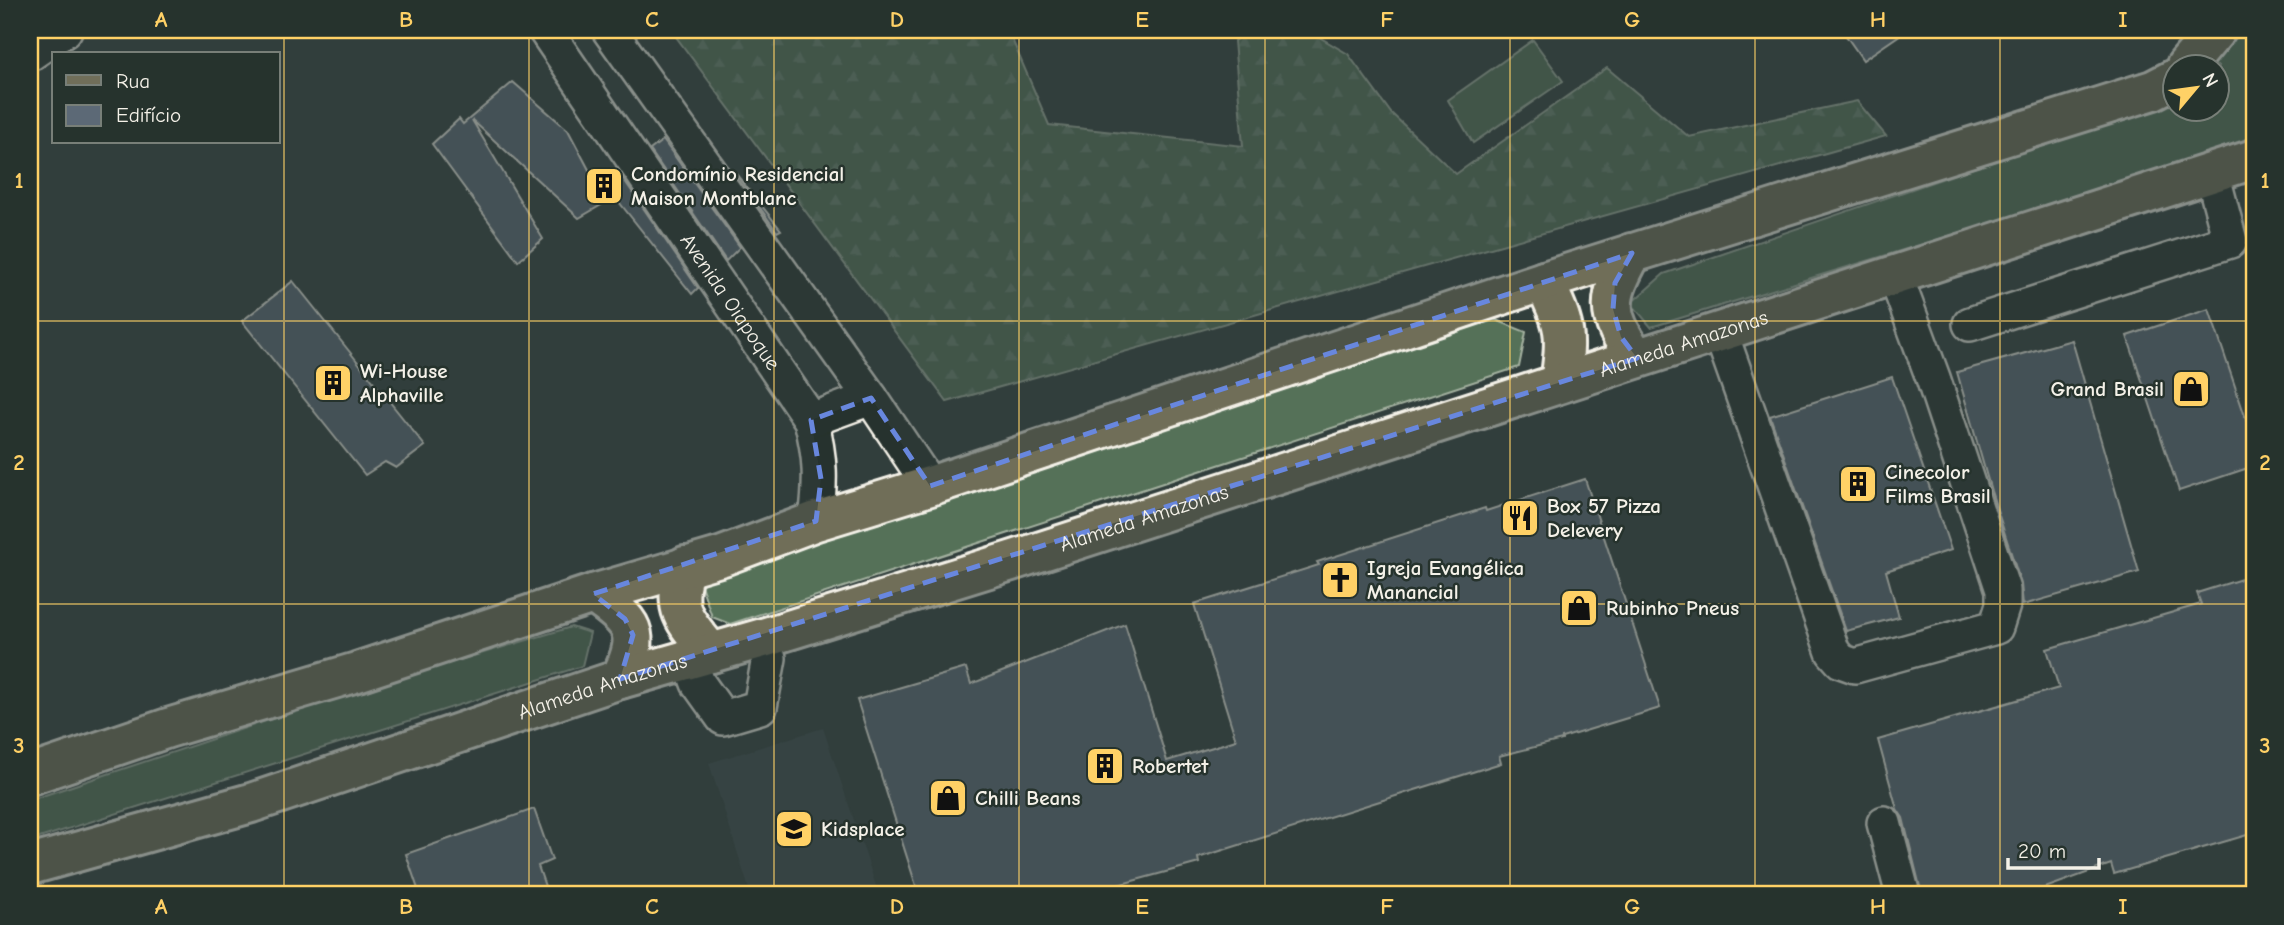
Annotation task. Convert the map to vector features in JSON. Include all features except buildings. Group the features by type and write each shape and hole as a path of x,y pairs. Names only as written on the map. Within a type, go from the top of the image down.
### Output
{"main road":[{"path":"2198,52 2216,30"},
{"path":"30,775 168,728 357,672 593,594 723,556 816,521 930,486 1544,281 2162,85"},
{"name":"Alameda Amazonas","path":"30,865 251,803 620,679 763,638 1024,556 2254,159"},
{"path":"1632,253 1615,284 1613,309 1621,337 1637,358"},
{"path":"1544,281 1564,325 1566,346 1560,382"},
{"path":"685,566 677,598 700,656"},
{"path":"593,594 625,620 633,635 634,649 620,679"}],"street":[{"path":"30,54 65,30"},
{"name":"Avenida Oiapoque","path":"545,30 811,420 818,447 821,479 816,521"},
{"path":"609,30 871,398 930,486"},
{"path":"1970,324 2230,241 2212,173"},
{"path":"1720,331 1832,652 1841,661 1855,666 1996,627 2003,605 2003,590 1933,378 1895,275"},
{"path":"811,420 871,398"},
{"path":"700,656 698,682 723,718 760,707 769,658 763,638"},
{"path":"1884,823 1903,895"}],"highlighted area":[{"path":"1632,253 1615,283 1613,309 1621,337 1637,358 620,679 633,635 625,619 593,594 816,521 821,479 811,420 871,398 930,486"}],"shaded area":[{"name":"Kidsplace","path":"823,728 879,895 751,895 709,763"}],"green space":[{"path":"671,30 1008,30 1049,125 1243,146 1234,41 1246,30 1307,30 1348,54 1391,113 1456,174 1607,68 1689,137 1857,101 1886,136 947,402"},
{"path":"2241,30 2254,30 2254,140 2158,172 1651,327 1631,303 1664,274 2162,103 2162,122 2232,122 2232,52 2224,52"},
{"path":"1533,40 1563,81 1473,143 1448,100"},
{"path":"1491,318 1526,332 1519,367 730,624 712,617 701,585 723,571"},
{"path":"571,627 590,633 582,666 30,841 30,800 359,690"}],"place":[{"name":"Condomínio Residencial Maison Montblanc","path":"604,186"},
{"name":"Wi-House Alphaville","path":"333,383"},
{"name":"Grand Brasil","path":"2191,389"},
{"name":"Cinecolor Films Brasil","path":"1858,484"},
{"name":"Box 57 Pizza Delevery","path":"1520,518"},
{"name":"Igreja Evangélica Manancial","path":"1340,580"},
{"name":"Rubinho Pneus","path":"1579,608"},
{"name":"Robertet","path":"1105,766"},
{"name":"Chilli Beans","path":"948,798"},
{"name":"Kidsplace","path":"794,829"}]}
